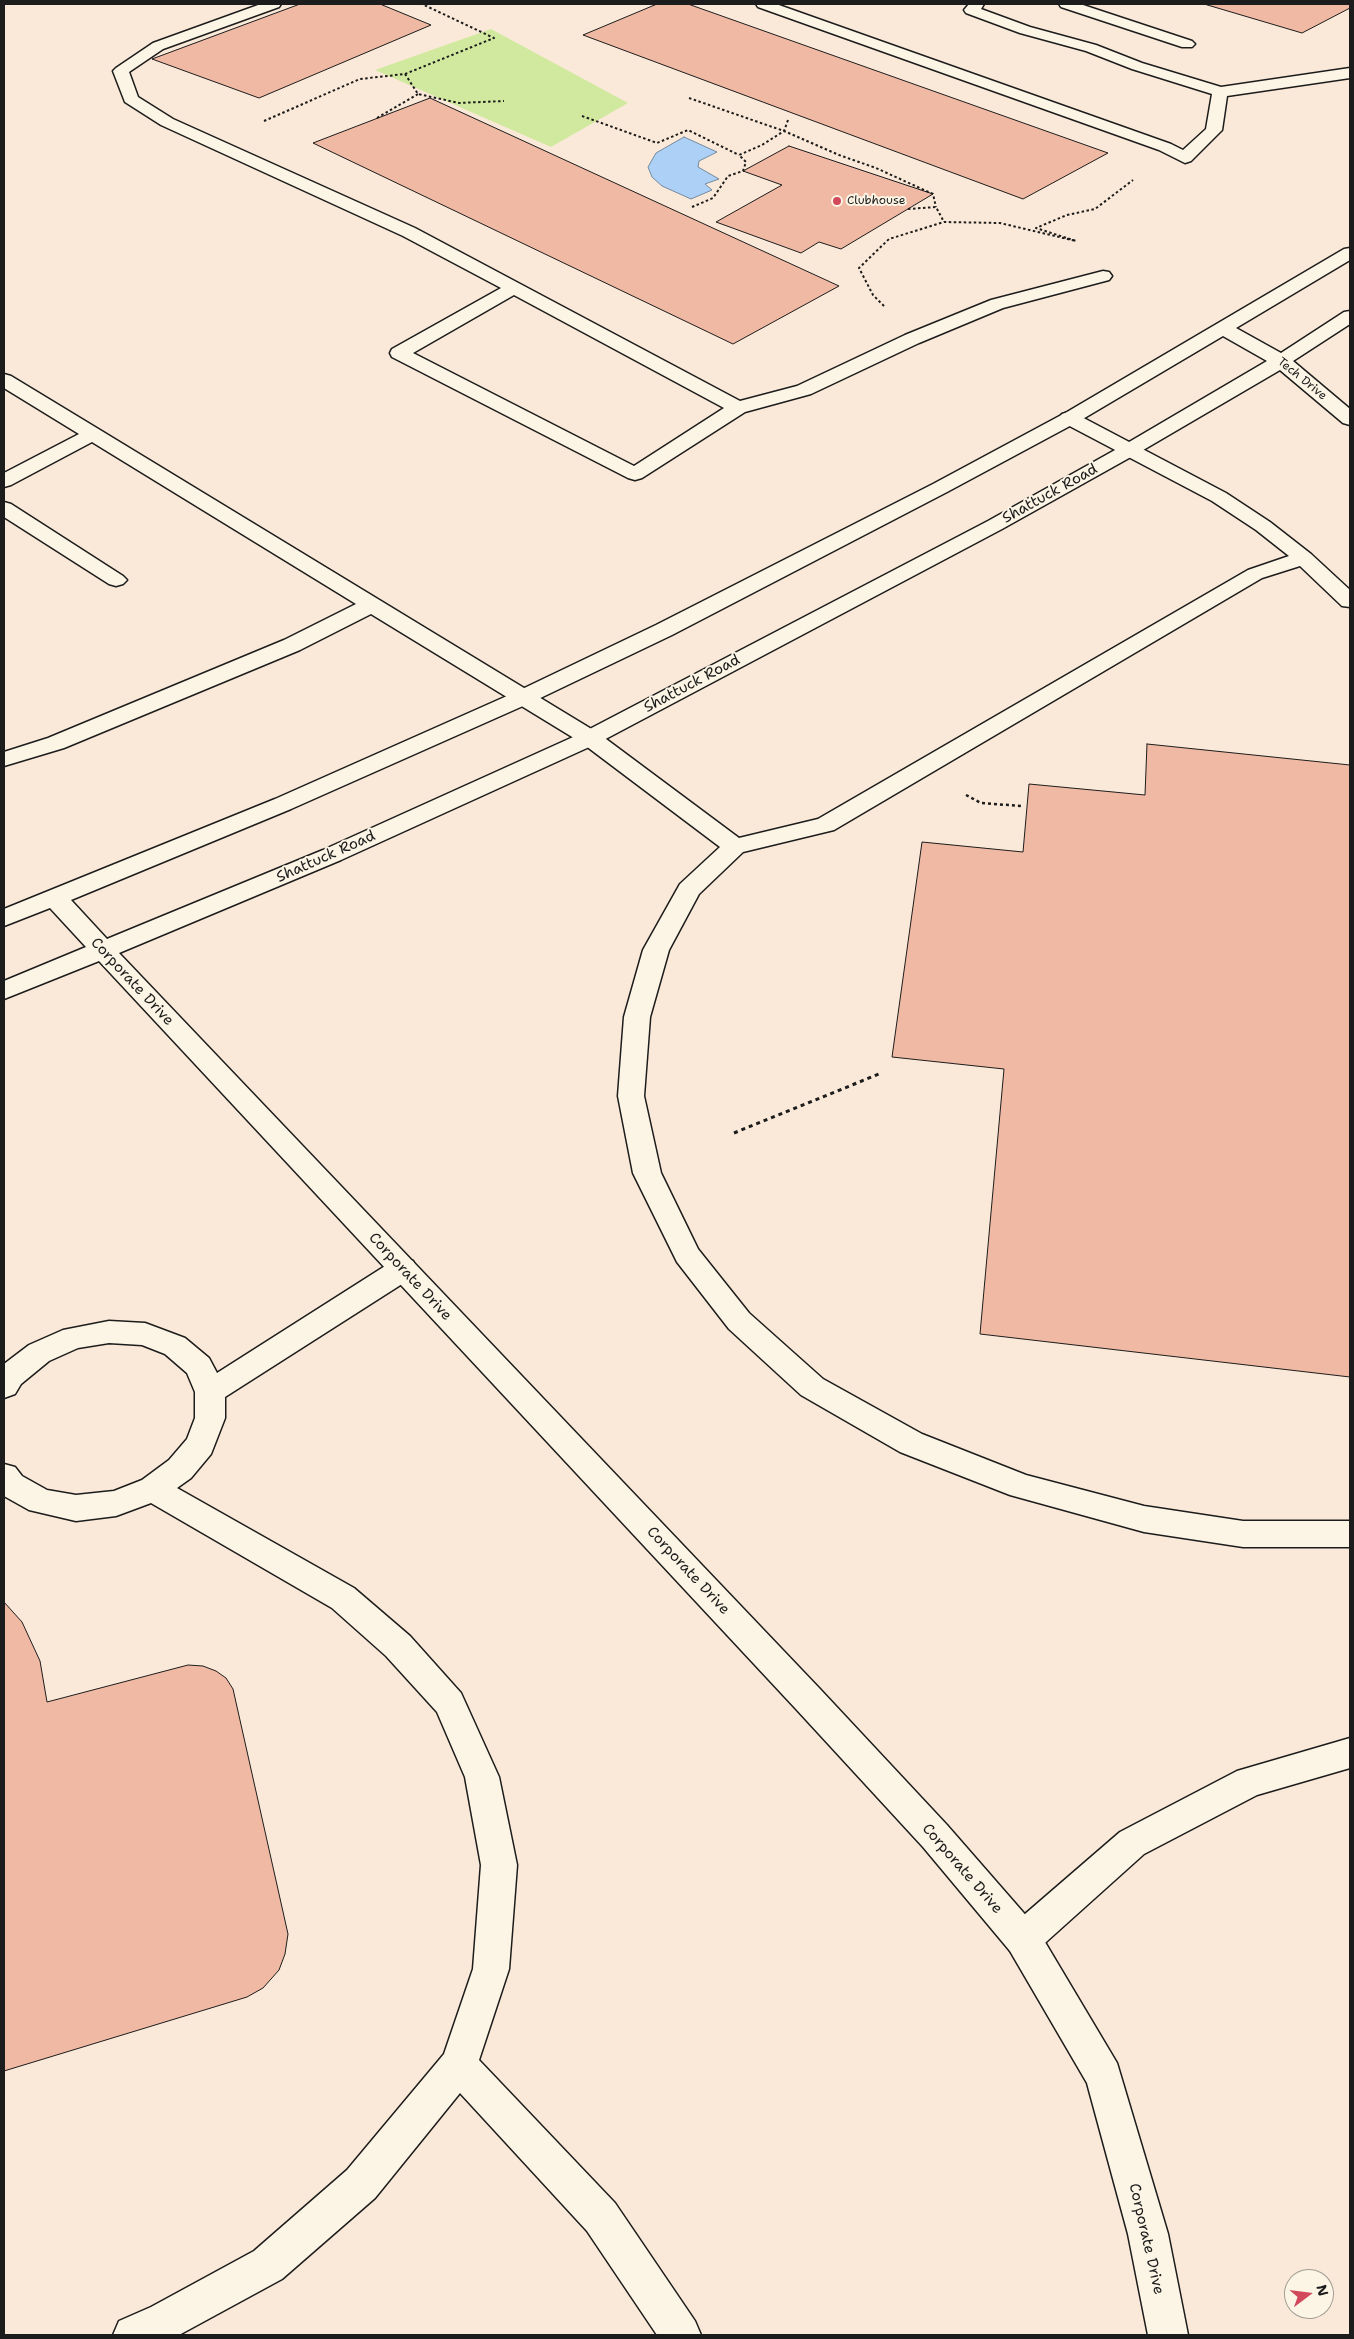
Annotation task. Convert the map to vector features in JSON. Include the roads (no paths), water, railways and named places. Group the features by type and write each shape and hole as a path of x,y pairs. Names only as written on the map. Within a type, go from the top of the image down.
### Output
{"street":[{"path":"274,4 158,46 121,72 131,99 167,122 409,232 738,408"},
{"path":"977,4 971,10 1025,30 1091,48 1137,66 1220,92 1350,73"},
{"path":"1066,4 1187,44"},
{"path":"775,5 1165,147 1185,158 1214,130 1220,92"},
{"path":"4,918 283,804 524,697 664,630 940,488 1069,418 1224,329 1350,253"},
{"path":"514,288 399,353 635,474 738,408 804,390 912,339 997,304 1103,276"},
{"name":"Shattuck Road","path":"4,992 332,855 590,738 995,525 1131,449 1281,361 1350,316"},
{"name":"Tech Drive","path":"1224,329 1281,361 1350,419"},
{"path":"4,380 590,738 735,846"},
{"path":"1069,418 1131,449 1218,498 1263,526 1304,558 1350,601"},
{"path":"4,481 93,434"},
{"path":"4,508 116,580"},
{"path":"1304,558 1255,574 826,825 735,846 689,890 656,950 637,1017 631,1096 647,1173 687,1255 739,1321 812,1387 911,1443 1021,1486 1144,1519 1243,1534 1350,1534"},
{"path":"4,760 56,743 292,645 372,605"},
{"name":"Corporate Drive","path":"54,898 922,1822 1023,1939 1104,2076 1148,2234 1168,2335"},
{"path":"210,1392 403,1269"},
{"path":"4,1386 10,1376 39,1353 73,1338 109,1332 145,1334 175,1346 198,1366 210,1392 210,1418 200,1445 180,1469 153,1489 116,1503 76,1508 40,1501 11,1485 4,1476"},
{"path":"133,2335 165,2321 268,2264 361,2184 459,2064 491,1969 499,1865 482,1777 448,1703 398,1646 343,1598 153,1489"},
{"path":"1023,1939 1132,1843 1249,1782 1350,1752"},
{"path":"459,2064 601,2217 681,2335"}],"water":[{"path":"684,137 717,152 699,161 698,167 719,179 705,184 712,190 691,199 662,186 652,177 648,167 656,153"}],"place":[{"name":"Clubhouse","path":"837,201"}]}
